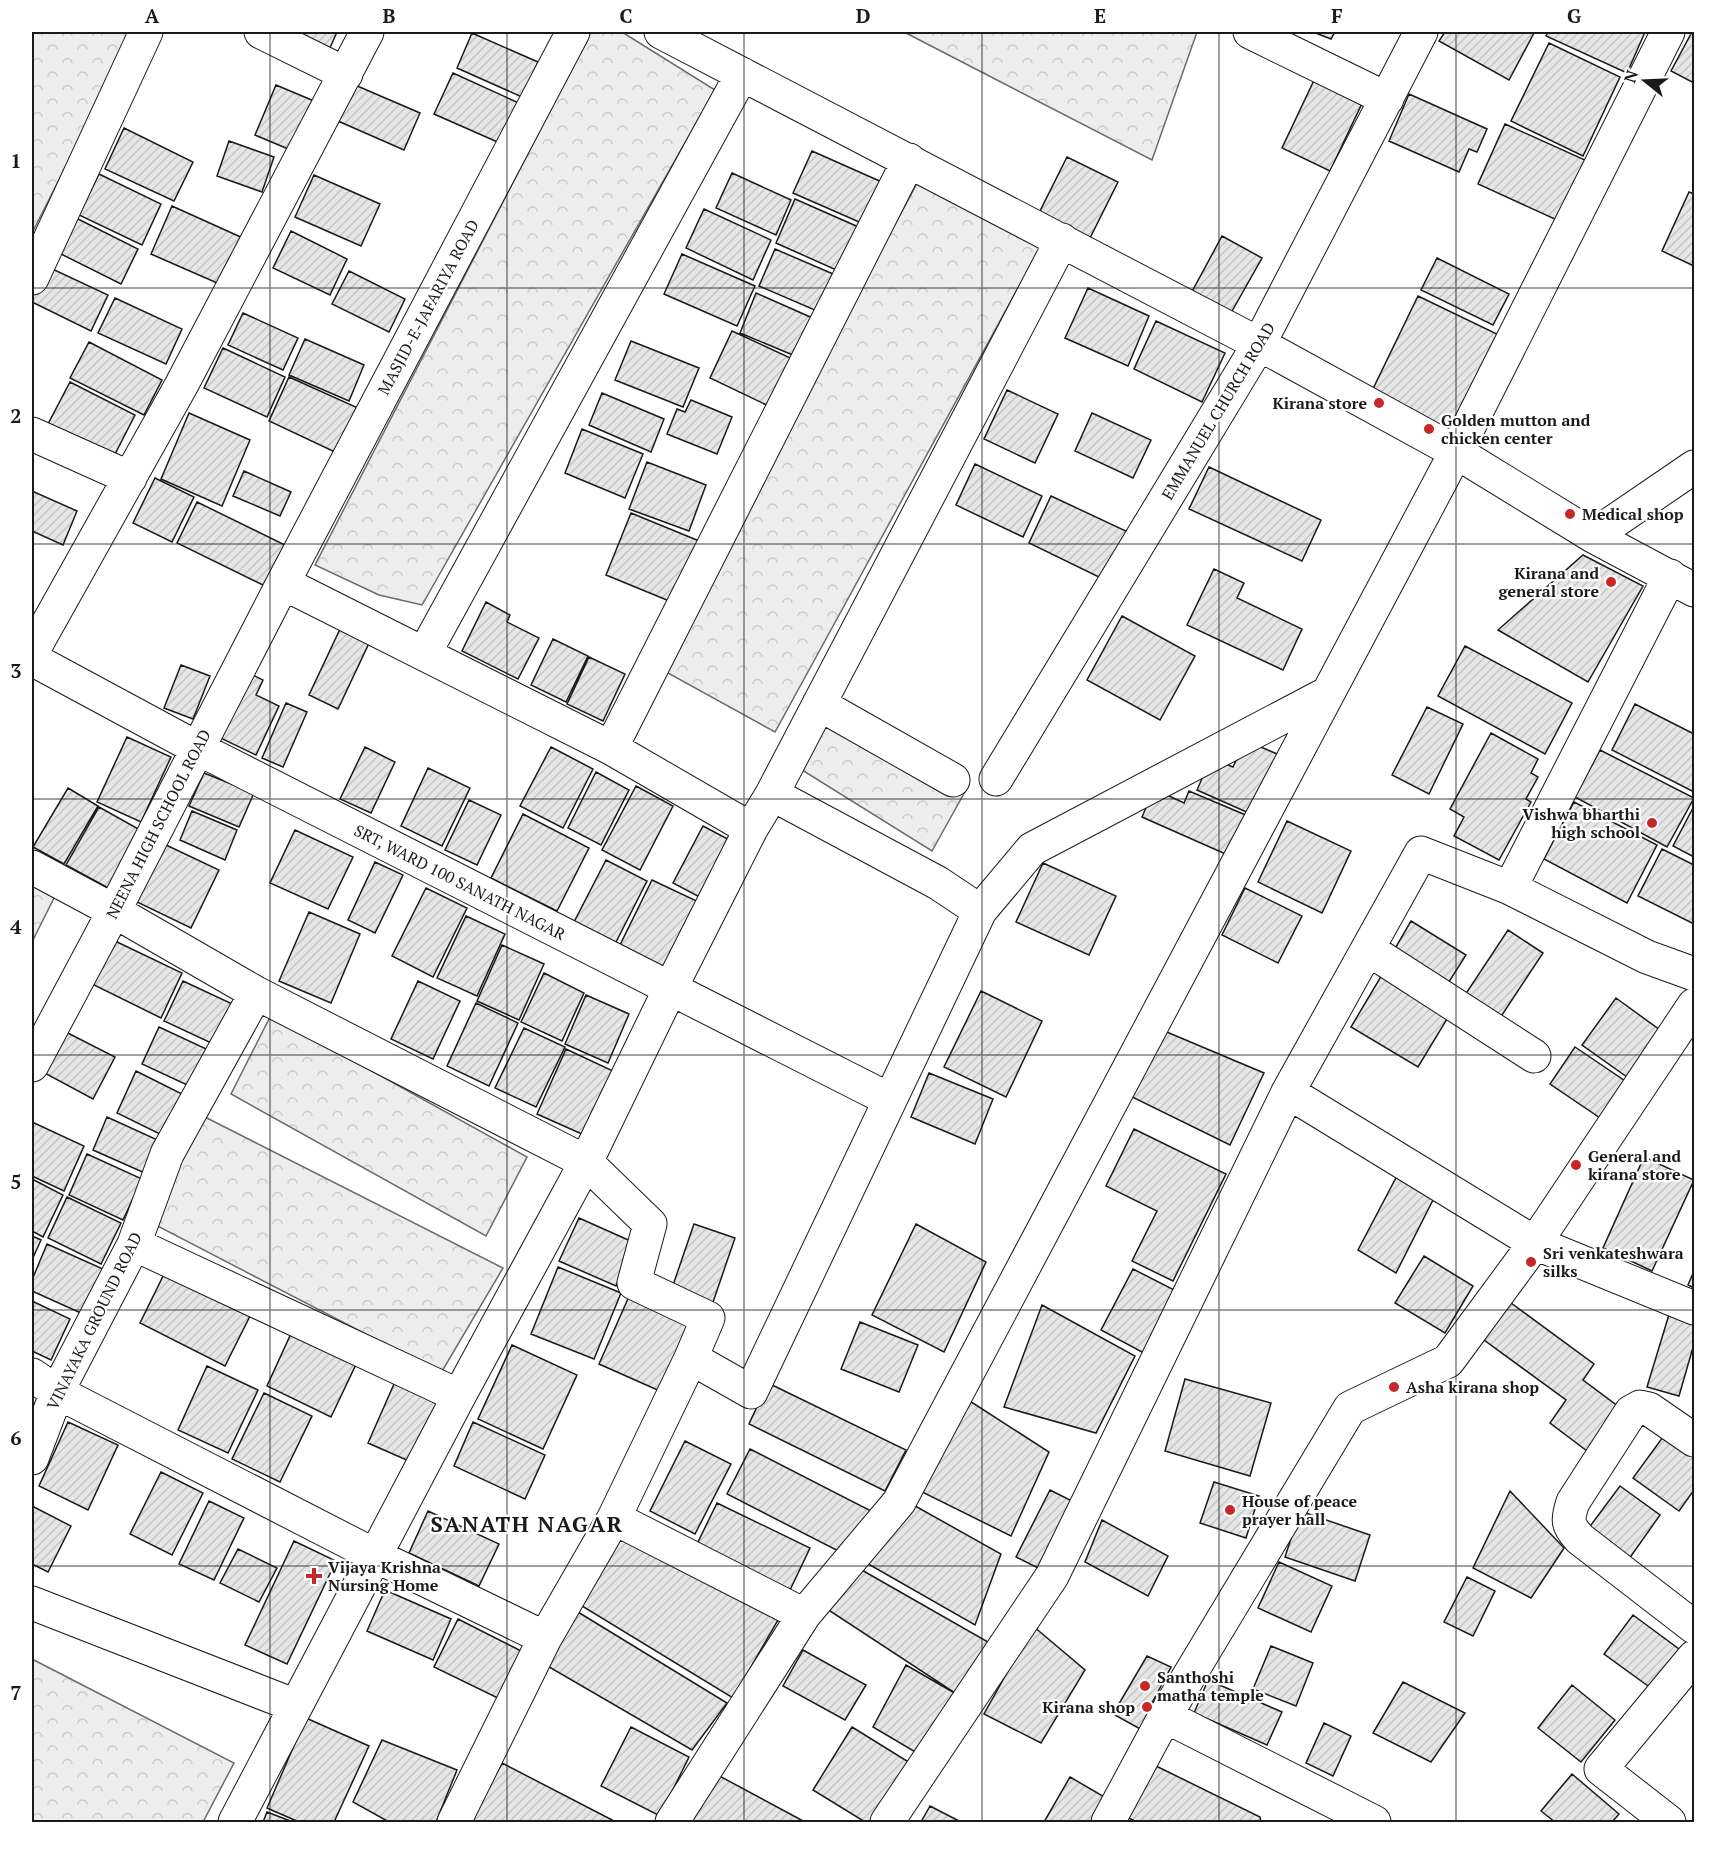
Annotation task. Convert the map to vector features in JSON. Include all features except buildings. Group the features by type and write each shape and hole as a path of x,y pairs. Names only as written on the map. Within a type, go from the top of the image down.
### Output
{"street":[{"path":"32,278 146,32"},
{"path":"261,32 345,74"},
{"path":"32,652 182,384 366,32"},
{"name":"MASJID-E-JAFARIYA ROAD","path":"283,583 573,32"},
{"path":"662,32 1259,344 1456,452 1593,536 1682,583 1510,888"},
{"path":"1250,32 1386,99"},
{"name":"EMMANUEL CHURCH ROAD","path":"996,779 1259,344 1420,32"},
{"path":"672,1822 804,1615 898,1502 1456,452 1668,32"},
{"path":"424,654 742,74"},
{"path":"611,748 909,160"},
{"path":"235,1822 459,1396 586,1161 751,828 772,794 1062,240"},
{"path":"32,434 130,478"},
{"path":"1593,536 1695,467"},
{"path":"283,583 611,748 751,828"},
{"name":"NEENA HIGH SCHOOL ROAD","path":"32,1065 283,583"},
{"name":"SRT, WARD 100 SANATH NAGAR","path":"32,659 197,748 890,1100"},
{"path":"692,1358 751,1392 980,911 1032,849 1328,693"},
{"path":"819,704 953,780"},
{"path":"772,794 938,882 980,911"},
{"path":"887,1822 1052,1576 1288,1092 1421,853 1510,888 1647,957 1695,974"},
{"path":"32,867 114,911 256,993 586,1161 650,1224 634,1283 708,1318 692,1358 614,1518 545,1638 453,1822"},
{"path":"1368,950 1534,1056"},
{"name":"VINAYAKA GROUND ROAD","path":"32,1458 44,1383 134,1244 167,1154 256,993"},
{"path":"1108,1822 1165,1716 1350,1408 1448,1361 1535,1243 1695,1005"},
{"path":"1288,1092 1535,1243 1695,1308"},
{"path":"134,1244 459,1396"},
{"path":"44,1383 376,1556 545,1638"},
{"path":"1695,1440 1649,1409 1640,1407 1631,1412 1573,1502 1568,1517 1571,1529 1580,1539 1695,1628"},
{"path":"614,1518 804,1615"},
{"path":"32,1603 296,1706"},
{"path":"1669,1822 1601,1769 1695,1658"},
{"path":"1165,1716 1374,1822"}],"green space":[{"path":"32,32 134,32 32,233"},
{"path":"591,32 622,32 715,90 422,605 379,595 315,565"},
{"path":"904,32 1197,32 1152,160"},
{"path":"921,176 1040,248 775,732 657,667"},
{"path":"830,717 967,788 932,851 802,770"},
{"path":"32,874 59,888 32,942"},
{"path":"271,1015 527,1157 486,1236 231,1094"},
{"path":"193,1111 503,1268 441,1373 144,1219"},
{"path":"32,1659 234,1763 203,1822 32,1822"}],"place":[{"name":"Kirana store","path":"1379,403"},
{"name":"Golden mutton and chicken center","path":"1429,429"},
{"name":"Medical shop","path":"1570,514"},
{"name":"Kirana and general store","path":"1611,582"},
{"name":"Vishwa bharthi high school","path":"1652,823"},
{"name":"General and kirana store","path":"1576,1165"},
{"name":"Sri venkateshwara silks","path":"1531,1262"},
{"name":"Asha kirana shop","path":"1394,1387"},
{"name":"House of peace prayer hall","path":"1230,1510"},
{"name":"Vijaya Krishna Nursing Home","path":"314,1576"},
{"name":"Santhoshi matha temple","path":"1145,1686"},
{"name":"Kirana shop","path":"1147,1707"}],"district":[{"name":"SANATH NAGAR","path":"527,1523"}]}
